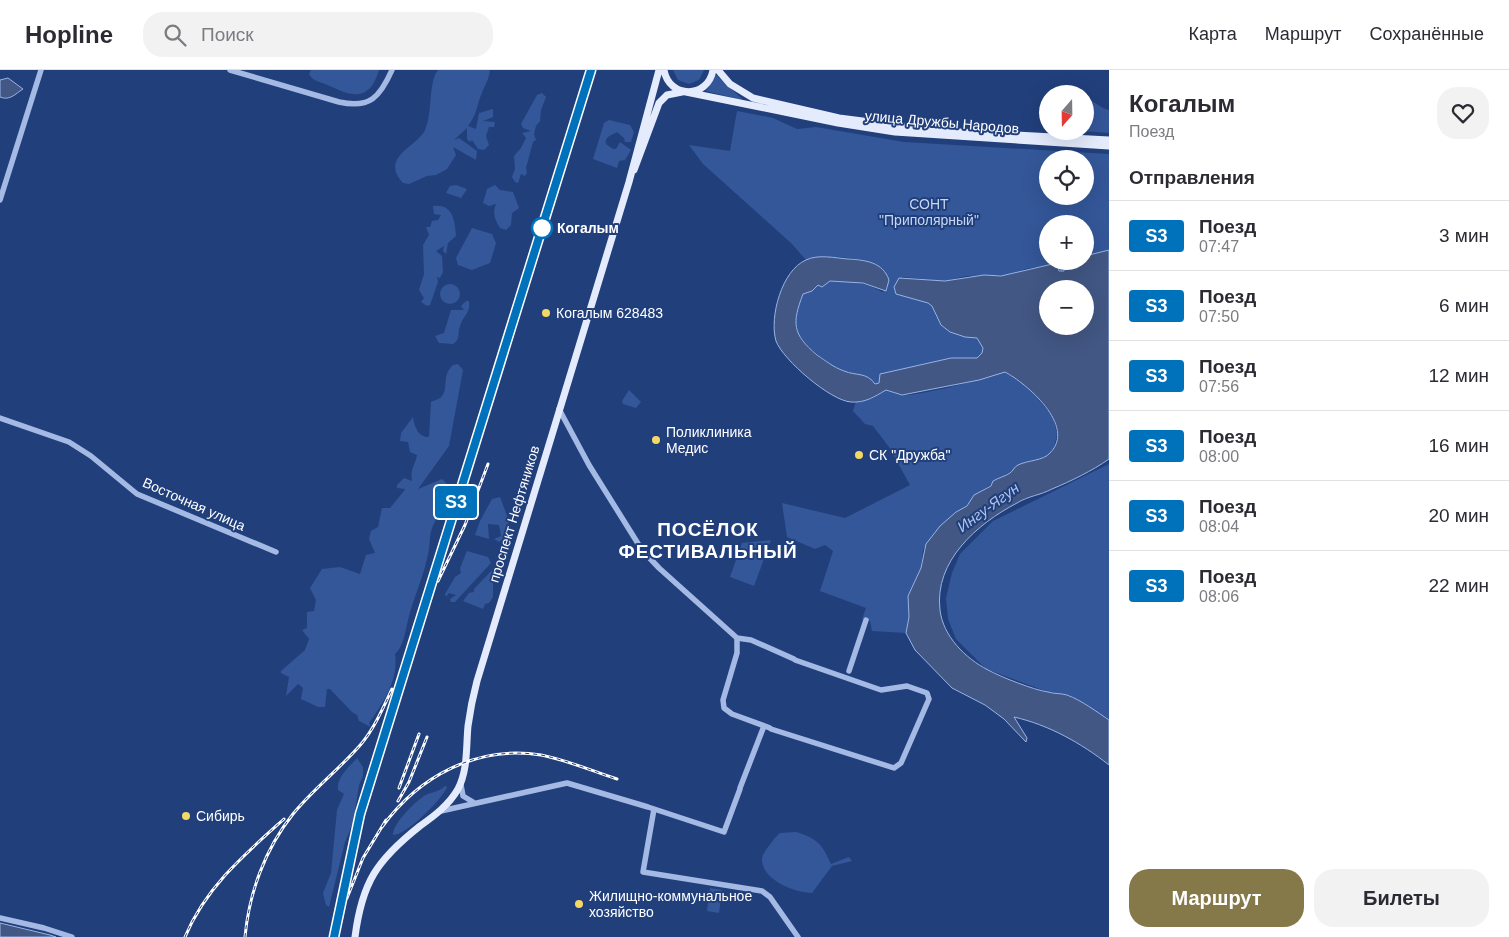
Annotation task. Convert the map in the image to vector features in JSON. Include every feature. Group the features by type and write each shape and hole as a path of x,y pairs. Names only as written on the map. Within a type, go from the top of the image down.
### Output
{"main road":[{"name":"проспект Нефтяников","path":"355,937 363,898 379,864 394,847 452,799 460,784 465,767 470,713 475,687 629,182 661,70"},
{"path":"661,70 669,83 684,92"},
{"path":"629,182 640,159 659,103 667,95 695,91 704,87 710,80 713,70"},
{"name":"улица Дружбы Народов","path":"718,70 734,87 753,98 839,118 941,131 1109,140"},
{"name":"улица Дружбы Народов","path":"684,92 838,124 895,132 1109,146"}],"street":[{"path":"0,200 41,70"},
{"path":"230,70 339,102 355,104 370,101 380,94 392,70"},
{"path":"559,409 568,428 642,550 659,568 737,638 752,640 795,660 848,674 882,690 907,686 925,692 928,695 929,699 901,763 894,768 768,728 732,714 724,708 724,700 737,652 737,638"},
{"name":"Восточная улица","path":"0,418 70,442 85,451 137,494 276,552"},
{"path":"552,430 558,425 568,428"},
{"path":"848,674 866,620"},
{"path":"437,813 475,802 567,783 724,832 740,789 768,728"},
{"path":"460,784 463,796 468,801 475,802"},
{"path":"654,809 643,872 762,891 770,897 798,937"},
{"path":"0,918 72,937"}],"green space":[{"path":"311,70 379,70 371,87 360,94 354,94 315,80 309,74"},
{"path":"438,70 490,70 475,113 468,126 476,129 479,113 493,109 493,117 483,121 495,122 494,127 489,127 486,136 489,145 484,150 478,149 472,140 470,142 467,139 467,128 454,140 459,138 477,151 476,160 453,147 456,155 447,169 436,175 427,176 409,184 403,183 397,174 395,166 397,159 425,130 433,82"},
{"path":"673,70 704,70 699,80 689,84 678,80"},
{"path":"716,75 742,99 742,100 706,91"},
{"path":"542,93 546,97 541,110 540,121 536,126 534,134 536,140 533,142 526,168 527,173 525,176 521,174 518,183 512,177 515,169 514,156 526,138 522,133 531,131 523,128 521,124 537,95"},
{"path":"1094,102 1109,110 1109,133 1094,132"},
{"name":"СОНТ \"Приполярный\"","path":"737,111 773,118 797,129 816,127 904,142 1041,150 1039,150 1039,205 1094,205 1094,153 1109,154 1109,250 1094,254 1094,215 1039,215 1039,267 1025,269 1009,275 966,276 945,281 903,277 896,294 928,303 932,306 941,325 950,332 965,337 977,337 983,348 982,353 977,358 951,358 880,374 879,383 875,384 864,376 836,368 817,354 799,334 796,328 796,321 803,294 818,285 822,287 830,281 850,281 882,292 887,290 887,278 881,269 871,263 858,259 829,258 806,260 791,243 703,164 689,145 730,151"},
{"path":"609,120 630,125 634,132 631,142 625,142 624,138 617,132 606,139 606,144 613,149 616,149 620,142 631,150 625,160 619,161 617,168 593,159 604,123"},
{"path":"456,185 467,189 461,198 446,193 450,186"},
{"path":"495,185 500,190 513,192 519,208 512,213 511,225 506,230 500,228 495,219 494,210 496,204 489,206 483,203 487,189"},
{"path":"433,206 445,207 449,210 454,219 456,236 448,243 446,254 443,251 444,246 436,251 442,256 443,272 440,278 437,277 438,282 430,305 427,306 421,302 424,298 419,290 424,274 423,245 429,235 426,227 430,227 432,221 438,220 441,215 434,214"},
{"path":"472,228 492,234 496,243 490,263 472,270 458,265 456,258"},
{"path":"450,284 457,287 460,294 457,301 450,304 443,301 440,294 443,287"},
{"path":"466,301 469,301 469,309 461,323 457,340 453,344 439,343 435,336 444,333 451,310 464,310 461,306"},
{"path":"458,364 463,370 449,446 418,489 442,479 447,484 447,492 443,506 431,531 425,568 412,606 403,642 395,654 395,673 389,691 369,723 371,727 359,721 357,715 330,689 327,689 325,707 318,707 301,699 303,688 298,684 286,696 289,677 281,673 281,671 305,650 309,639 302,630 307,628 307,612 314,611 316,600 310,588 322,569 340,567 360,574 366,555 375,553 369,539 371,531 378,527 382,508 390,508 404,491 405,489 397,488 397,485 404,478 412,481 412,470 417,455 410,452 408,442 400,441 401,433 413,417 419,433 429,437 431,402 440,398 444,393 447,373 453,365"},
{"path":"1005,372 1026,384 1053,417 1057,434 1054,448 1046,457 1024,463 978,493 966,506 956,512 936,531 923,550 921,568 908,596 909,617 906,633 872,631 870,621 862,619 866,608 820,591 833,551 825,545 815,549 787,537 782,503 845,518 910,485 889,447 873,426 865,424 853,411 856,401 873,398 886,390 901,395 909,395 967,383"},
{"path":"629,390 641,402 636,408 623,404 622,401"},
{"path":"1109,464 1109,720 1069,695 1048,692 986,669 956,639 948,619 946,598 952,573 960,554 993,521"},
{"path":"500,497 509,521 505,534 511,541 506,544 501,540 499,542 494,539 501,536 499,525 488,524 489,539 475,535 492,499"},
{"path":"771,540 754,586 730,577 742,543"},
{"path":"467,551 488,557 491,563 455,602 451,602 450,599 456,595 449,593 446,597 445,594 455,577 461,573 460,568"},
{"path":"497,565 500,573 493,583 493,597 489,603 485,604 483,609 463,601 469,593 474,592 474,589"},
{"path":"357,758 363,767 363,776 359,785 353,823 345,842 329,907 326,905 323,893 331,873 337,810 344,794 338,790 338,786 344,773"},
{"path":"445,786 447,787 444,793 423,816 406,830 393,835 400,819 415,803 424,796"},
{"path":"796,832 815,840 825,852 831,864 849,857 852,861 832,866 812,893 796,890 780,883 767,873 763,866 763,856 780,833"},
{"path":"710,888 722,890 719,913 707,911"}],"water":[{"path":"8,78 23,89 10,98 0,97 0,80"},
{"name":"Ингу-Ягун","path":"1109,250 1109,459 1074,479 1021,501 973,533 951,560 944,576 940,592 940,610 942,620 950,637 963,653 979,665 1026,686 1072,697 1109,720 1109,765 1087,749 1064,736 1027,720 1014,717 1027,738 1026,742 1004,719 985,705 952,688 915,650 906,633 909,617 908,596 921,568 926,544 940,526 956,512 967,506 974,495 991,486 993,481 1008,474 1022,463 1043,458 1050,453 1057,442 1057,430 1053,418 1046,407 1036,395 1005,372 979,380 902,395 886,390 861,402 842,400 820,387 788,358 780,349 774,331 774,320 779,295 790,274 798,265 816,257 861,260 873,263 882,269 889,280 886,291 863,283 830,281 822,287 818,285 812,291 803,294 797,313 796,328 803,341 817,355 848,373 861,375 872,380 875,384 879,383 880,374 951,358 977,358 982,353 983,348 977,338 965,337 950,332 941,325 932,306 928,303 896,294 894,287 899,278 945,281 984,275 1001,276 1039,267 1039,270 1094,270 1094,254"},
{"path":"0,923 50,935 56,937 0,937"}],"railway":[{"path":"334,937 360,814 591,70"},
{"path":"438,581 465,525 488,464"},
{"path":"245,937 250,904 260,872 274,842 293,814 367,737 392,689"},
{"path":"399,788 419,734"},
{"path":"398,801 409,782 427,737"},
{"path":"382,827 413,793 432,779 451,768 472,760 494,755 517,753 541,755 617,779"},
{"path":"185,937 204,902 215,887 241,859 284,819"},
{"path":"347,898 363,858 386,820"}],"train":[{"name":"S3","path":"334,937 344,882 360,814 591,70"}],"place":[{"name":"Когалым","path":"542,228"},
{"name":"Когалым 628483","path":"546,313"},
{"name":"Поликлиника Медис","path":"656,440"},
{"name":"СК \"Дружба\"","path":"859,455"},
{"name":"Сибирь","path":"186,816"},
{"name":"Жилищно-коммунальное хозяйство","path":"579,904"}],"district":[{"name":"ПОСЁЛОК ФЕСТИВАЛЬНЫЙ","path":"708,540"}]}
